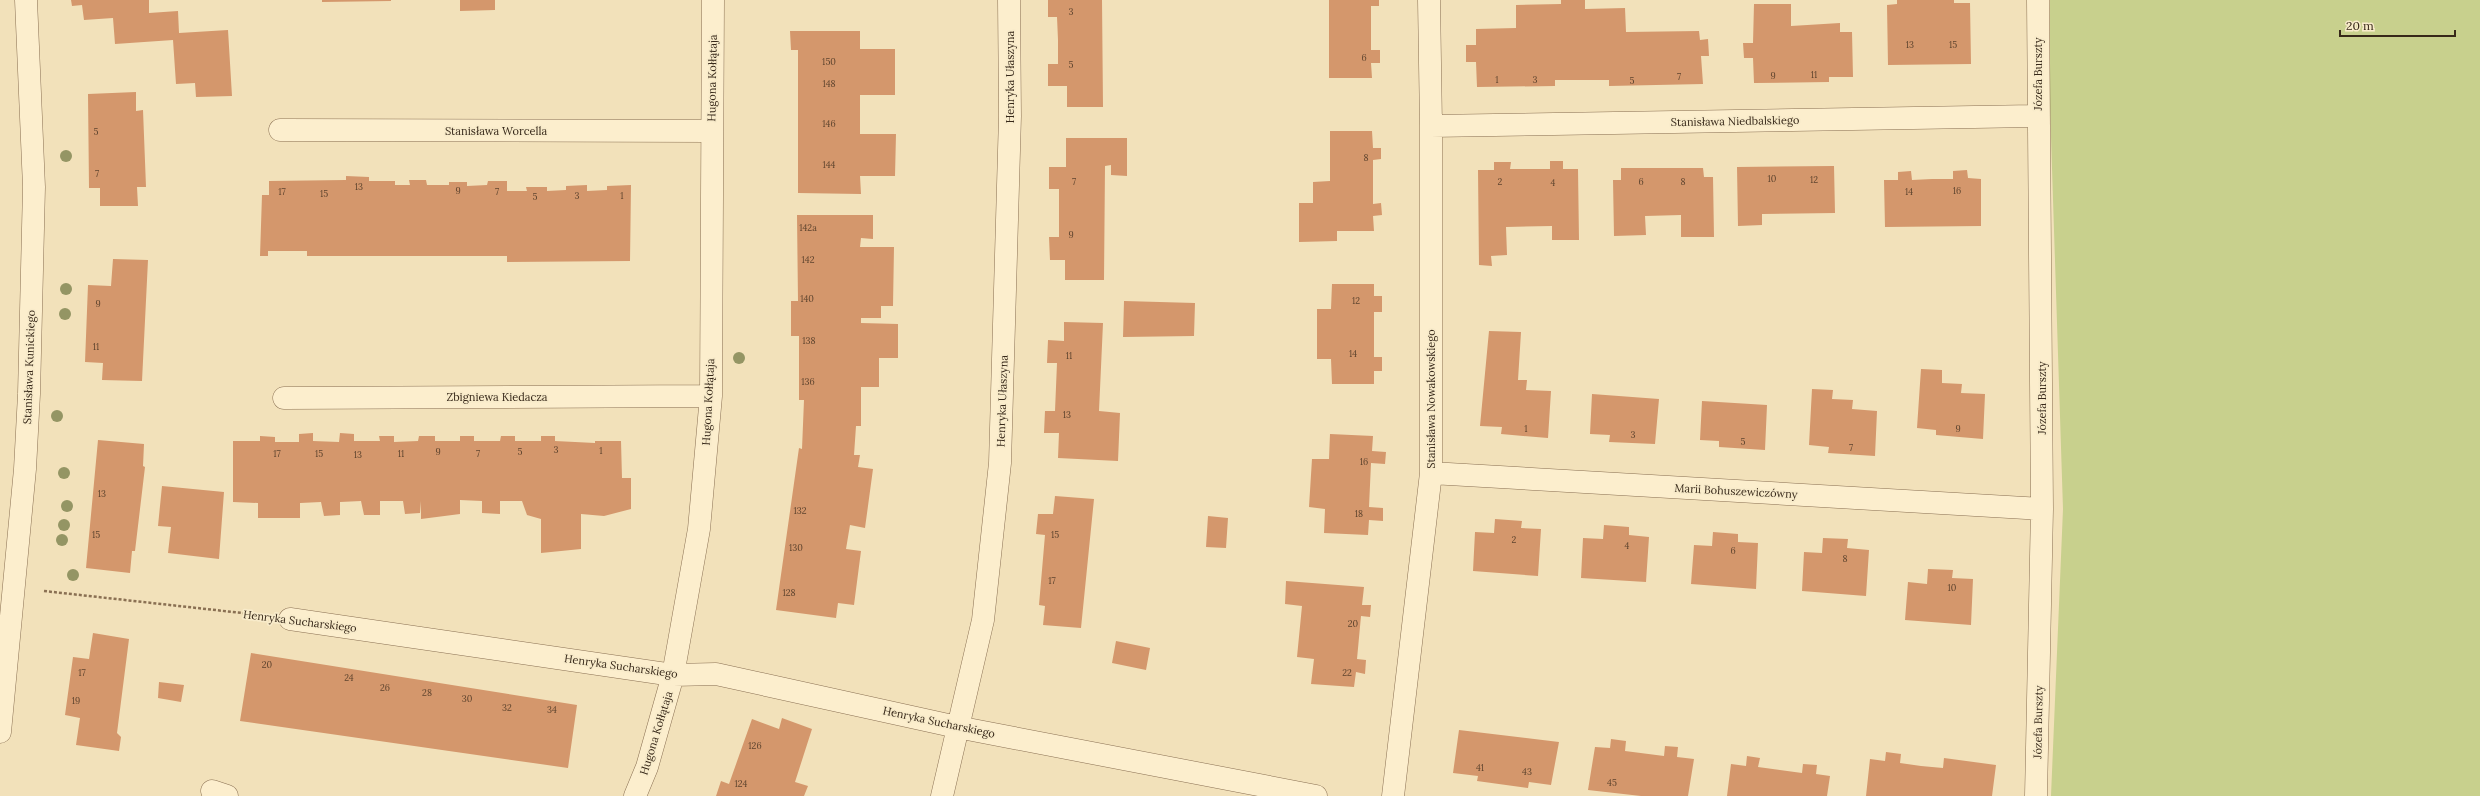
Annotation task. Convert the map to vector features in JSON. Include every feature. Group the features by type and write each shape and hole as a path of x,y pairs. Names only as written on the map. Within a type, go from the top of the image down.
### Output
{"street":[{"name":"Stanisława Kunickiego","path":"0,732 14,588 29,394 34,187 26,0"},
{"name":"Hugona Kołłątaja","path":"635,796 647,767 673,675 698,529 711,396 713,0"},
{"name":"Henryka Ułaszyna","path":"942,796 983,620 1000,463 1010,116 1009,0"},
{"name":"Stanisława Nowakowskiego","path":"1393,796 1431,473 1431,126 1428,0"},
{"name":"Józefa Burszty","path":"2036,796 2042,509 2042,342 2038,116 2038,0"},
{"name":"Stanisława Niedbalskiego","path":"1431,126 2038,116"},
{"name":"Stanisława Worcella","path":"280,130 712,131"},
{"name":"Zbigniewa Kiedacza","path":"284,398 711,396"},
{"name":"Marii Bohuszewiczówny","path":"1431,473 2042,509"},
{"name":"Henryka Sucharskiego","path":"290,619 673,675 716,674 957,727 1316,796"}],"path":[{"name":"Henryka Sucharskiego","path":"14,588 290,619"}],"green space":[{"path":"2050,0 2480,0 2480,796 2051,796 2063,509 2050,106"}],"building":[{"path":"71,0 149,0 149,13 178,11 179,33 228,30 232,96 196,97 195,83 176,84 173,40 115,44 113,18 84,20 82,5 72,6"},
{"path":"322,0 391,0 391,1 322,2"},
{"path":"460,0 495,0 495,10 460,11"},
{"path":"1048,0 1102,0 1103,107 1067,107 1067,86 1048,86 1048,64 1058,64 1058,40 1057,17 1048,17"},
{"path":"1329,0 1379,0 1379,6 1371,6 1371,50 1380,50 1380,63 1371,63 1372,78 1329,78"},
{"path":"1561,0 1585,0 1585,9 1625,8 1626,32 1699,31 1700,40 1708,39 1709,56 1701,56 1703,84 1609,86 1609,80 1555,80 1555,86 1477,87 1476,62 1466,62 1466,45 1476,45 1476,29 1516,28 1516,5 1561,4"},
{"path":"1897,0 1954,0 1954,3 1970,3 1971,64 1888,65 1887,5 1897,4"},
{"path":"1754,4 1791,4 1791,26 1840,23 1840,32 1852,32 1853,77 1829,77 1829,82 1754,83 1753,58 1744,58 1743,43 1753,43"},
{"path":"790,31 860,31 860,49 895,49 895,95 860,95 860,134 896,134 895,176 860,176 861,194 798,193 798,50 791,50"},
{"path":"136,92 136,111 143,110 146,187 137,187 138,206 100,206 100,188 89,188 88,94"},
{"path":"1330,131 1372,131 1373,148 1381,148 1381,159 1373,160 1373,204 1381,203 1382,215 1373,216 1374,231 1337,231 1337,241 1299,242 1299,203 1313,203 1313,182 1330,181"},
{"path":"1066,138 1127,138 1127,176 1111,175 1111,165 1105,166 1104,280 1065,280 1065,260 1050,260 1049,237 1059,237 1059,189 1049,189 1049,167 1066,167"},
{"path":"1550,161 1563,161 1563,169 1578,169 1579,240 1552,240 1552,226 1506,227 1507,255 1491,256 1492,266 1479,265 1478,170 1494,170 1494,162 1511,162 1510,169 1550,169"},
{"path":"1834,166 1835,213 1762,214 1762,225 1738,226 1737,167"},
{"path":"1621,168 1703,168 1704,177 1713,177 1714,237 1681,237 1681,215 1645,216 1646,235 1614,236 1613,180 1621,180"},
{"path":"1967,170 1968,178 1981,179 1981,226 1885,227 1884,180 1898,180 1898,172 1911,171 1912,180 1953,179 1953,171"},
{"path":"346,176 369,177 369,181 395,181 395,185 410,185 409,180 426,180 427,185 449,185 449,182 467,182 467,186 487,185 488,181 507,181 507,191 527,191 526,187 547,187 547,191 566,190 566,186 587,185 587,191 607,190 607,186 631,185 630,261 507,262 507,256 307,256 307,251 268,251 268,256 260,256 262,195 269,195 269,181 346,180"},
{"path":"797,215 873,215 873,239 861,238 860,247 894,247 893,306 881,306 881,318 861,318 861,323 898,324 898,358 879,358 879,387 861,387 861,426 856,426 854,455 860,455 858,467 873,469 865,528 850,525 846,549 861,551 854,605 838,603 836,618 776,610 799,448 802,449 804,400 799,400 799,336 791,336 791,301 798,301"},
{"path":"113,259 148,260 142,381 102,380 103,363 85,362 88,285 111,286"},
{"path":"1332,284 1374,284 1374,296 1382,296 1382,312 1374,312 1374,357 1382,357 1382,371 1374,371 1374,384 1332,384 1331,359 1317,359 1317,309 1331,309"},
{"path":"1124,301 1195,303 1194,336 1123,337"},
{"path":"1064,322 1103,323 1099,411 1120,413 1118,461 1058,458 1059,433 1044,433 1045,411 1055,411 1057,363 1047,363 1048,340 1064,341"},
{"path":"1489,331 1521,332 1518,380 1527,380 1526,390 1551,391 1548,438 1501,434 1502,427 1480,426"},
{"path":"1921,369 1942,370 1942,383 1962,384 1961,393 1985,394 1983,439 1936,435 1936,430 1917,428"},
{"path":"1812,389 1833,390 1832,399 1853,400 1852,409 1877,411 1875,456 1828,453 1829,447 1809,445"},
{"path":"1592,394 1659,399 1655,444 1609,442 1610,435 1590,434"},
{"path":"1702,401 1767,405 1765,450 1719,447 1719,441 1700,440"},
{"path":"313,433 313,441 339,442 340,433 354,434 354,441 380,441 379,436 394,436 394,442 418,441 419,436 435,436 435,441 460,441 460,436 474,436 474,441 500,441 501,436 515,436 515,441 541,441 541,436 555,436 555,441 595,443 595,441 621,441 622,478 631,478 631,509 604,516 581,514 581,549 541,553 541,519 527,515 522,501 500,501 500,514 482,513 482,501 460,500 460,514 421,519 421,501 420,513 405,514 403,501 380,501 380,515 364,515 361,501 340,502 340,515 324,516 321,502 300,503 300,518 258,518 258,503 233,502 233,441 260,441 260,436 275,437 275,442 299,442 299,434"},
{"path":"1330,434 1373,436 1372,451 1386,452 1385,464 1371,463 1369,507 1383,508 1383,521 1369,520 1368,535 1324,533 1325,509 1309,507 1312,459 1329,459"},
{"path":"98,440 144,444 143,466 145,467 135,551 132,551 130,573 86,568"},
{"path":"162,486 224,492 219,559 168,553 171,527 158,526"},
{"path":"1055,496 1094,499 1081,628 1043,625 1045,606 1039,605 1045,535 1036,534 1038,514 1053,514"},
{"path":"1208,516 1228,518 1226,548 1206,547"},
{"path":"1495,519 1522,521 1521,528 1541,529 1538,576 1473,571 1475,532 1494,533"},
{"path":"1604,525 1629,527 1629,535 1649,537 1646,582 1581,578 1583,538 1603,539"},
{"path":"1713,532 1738,534 1738,542 1758,543 1756,589 1691,584 1694,545 1712,546"},
{"path":"1823,538 1848,539 1847,548 1869,550 1866,596 1802,591 1804,552 1822,553"},
{"path":"1928,569 1953,570 1952,578 1973,579 1971,625 1905,620 1908,582 1927,584"},
{"path":"1286,581 1364,587 1362,605 1371,605 1370,617 1361,616 1357,659 1366,660 1365,674 1356,672 1354,687 1311,684 1314,659 1297,657 1302,606 1285,604"},
{"path":"93,633 129,639 117,733 121,737 119,751 76,745 80,718 65,715 73,657 89,659"},
{"path":"1116,641 1150,648 1146,670 1112,663"},
{"path":"251,653 577,705 568,768 240,721"},
{"path":"159,682 184,685 181,702 158,698"},
{"path":"782,718 812,729 795,782 808,786 804,796 716,796 721,781 729,784 752,719 779,729"},
{"path":"1459,730 1559,742 1551,785 1529,782 1528,788 1477,781 1478,776 1453,773"},
{"path":"1611,739 1626,741 1625,751 1664,756 1665,746 1678,747 1677,757 1694,759 1688,796 1641,796 1588,790 1595,747 1610,748"},
{"path":"1886,752 1901,754 1900,763 1921,766 1943,768 1944,758 1996,765 1992,796 1866,796 1870,759 1885,761"},
{"path":"1747,756 1760,758 1758,767 1802,773 1803,764 1817,765 1816,774 1830,776 1827,796 1727,796 1731,764 1746,766"}]}
